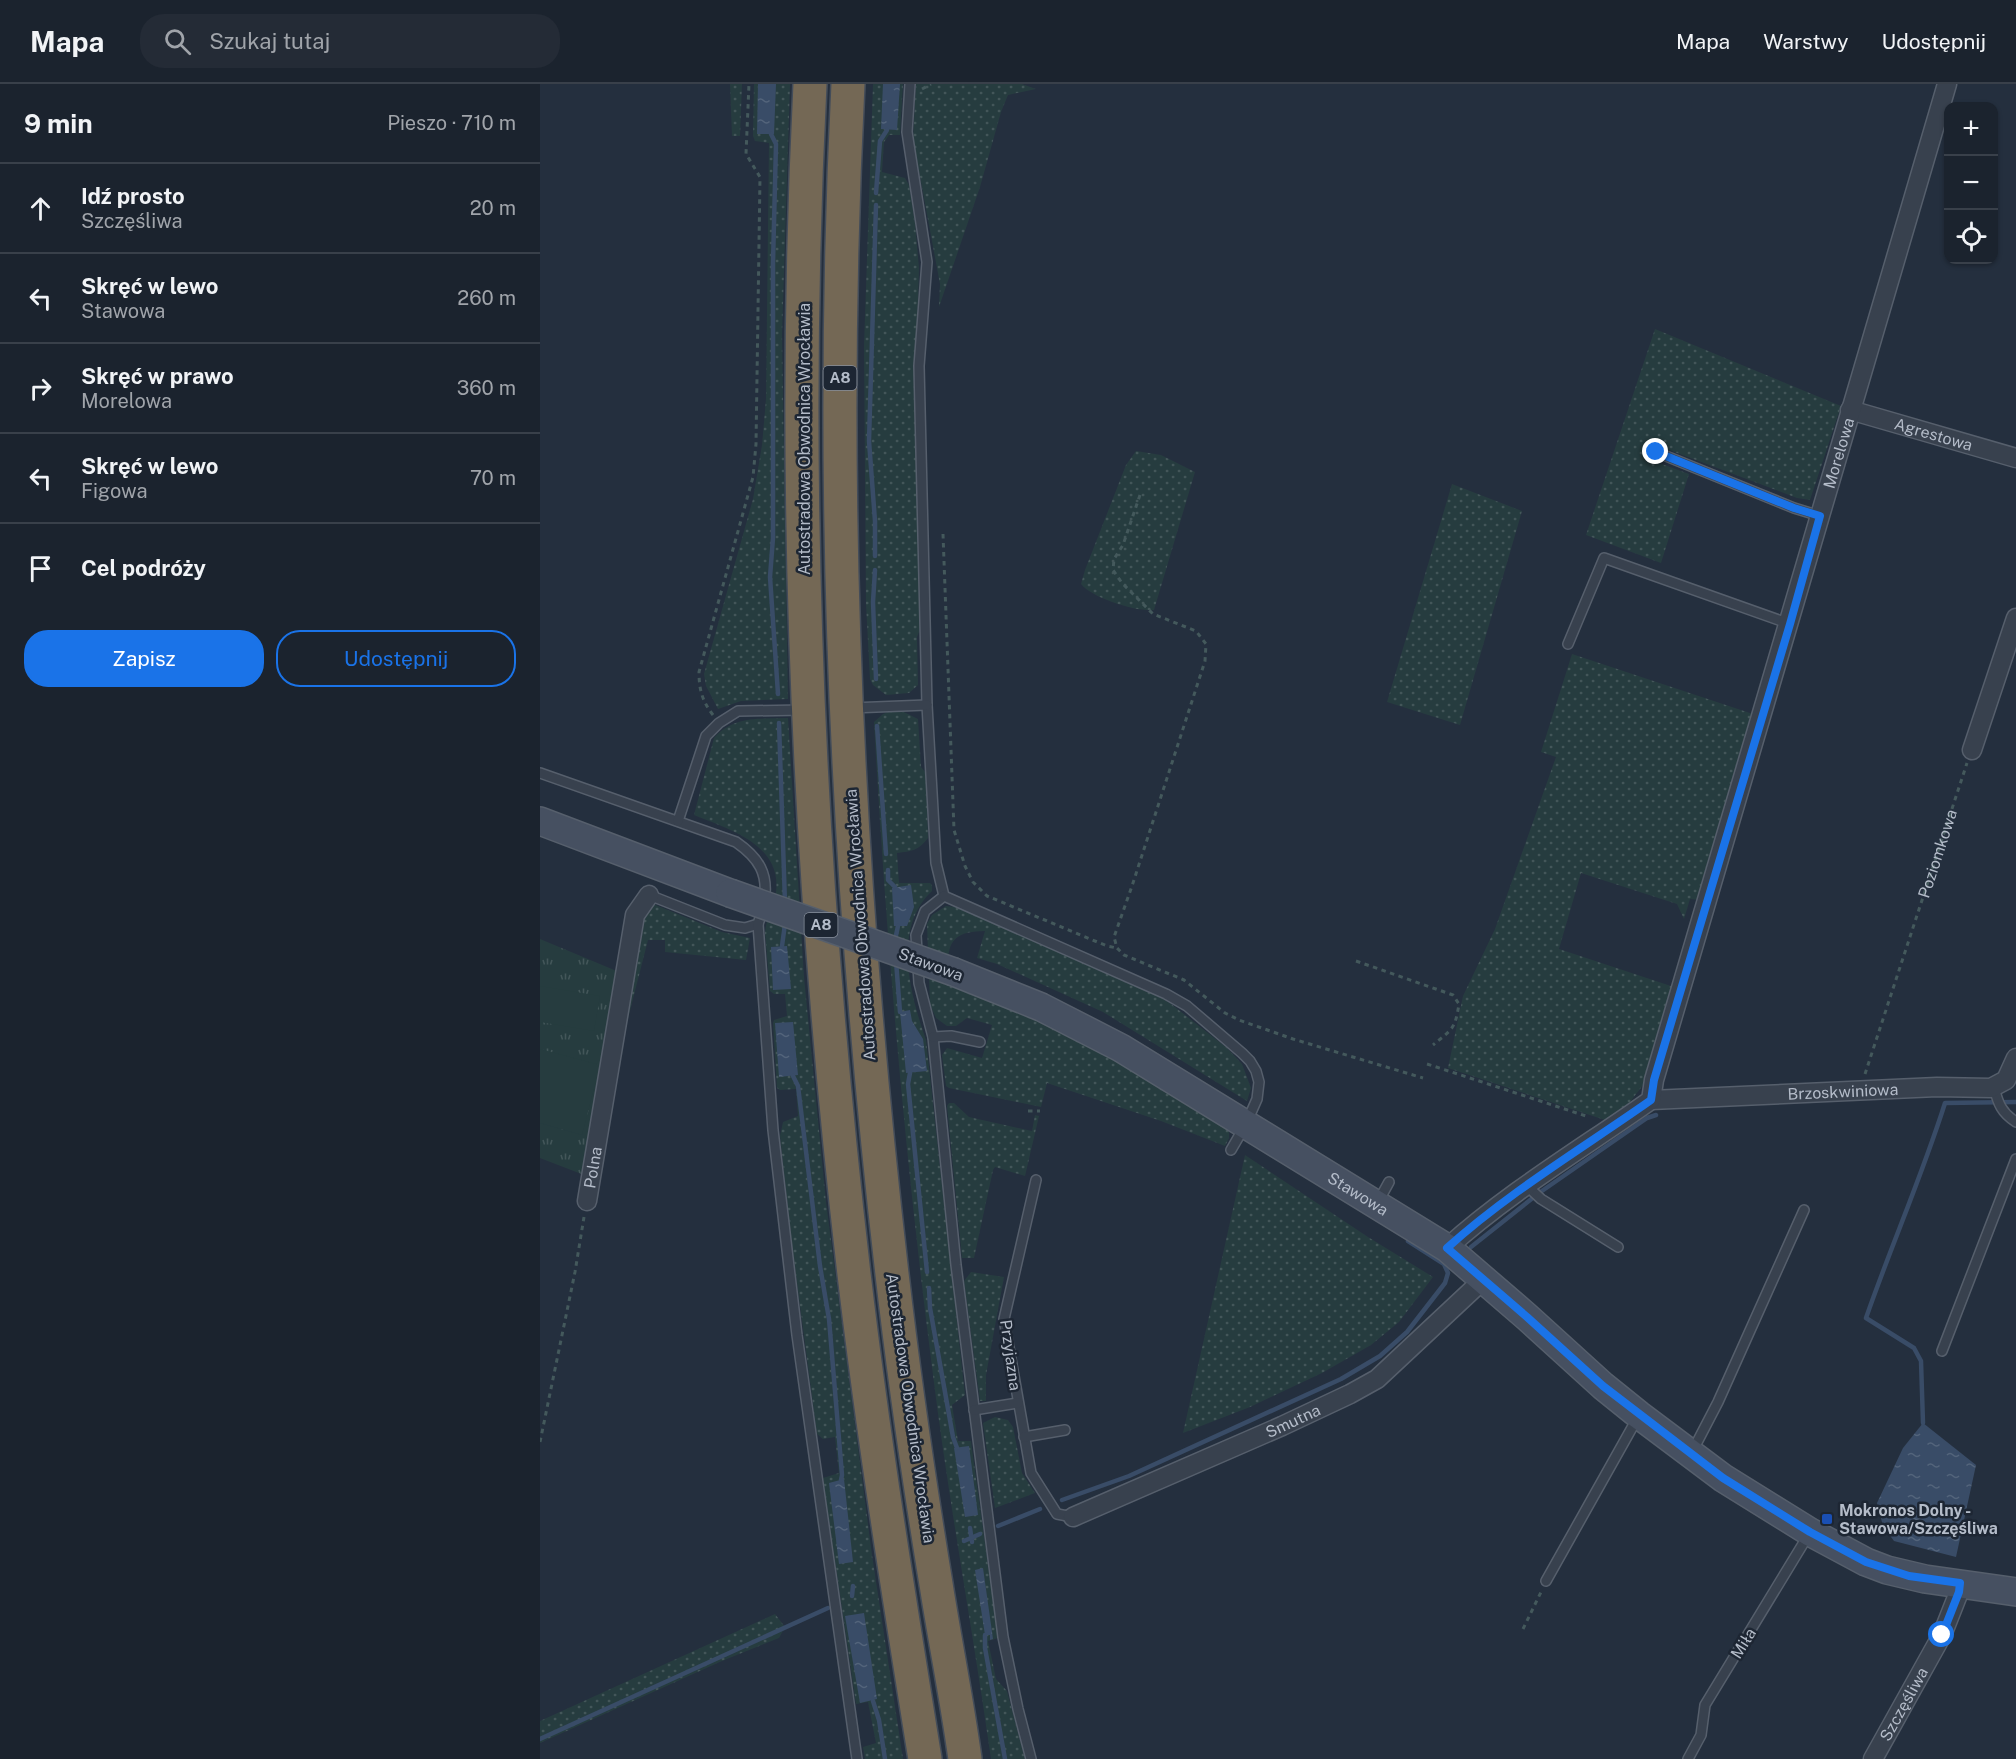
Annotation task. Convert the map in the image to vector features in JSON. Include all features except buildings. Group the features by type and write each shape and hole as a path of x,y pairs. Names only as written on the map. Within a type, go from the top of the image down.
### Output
{"highway":[{"name":"Autostradowa Obwodnica Wrocławia","path":"810,84 803,351 802,495 808,710 814,825 830,1042 854,1273 884,1502 925,1759"},
{"name":"Autostradowa Obwodnica Wrocławia","path":"848,84 840,352 841,531 852,828 867,1040 892,1270 922,1499 965,1759"}],"street":[{"name":"Morelowa","path":"1651,1100 1654,1080 1947,84"},
{"name":"Agrestowa","path":"1850,410 2016,458"},
{"path":"1972,750 2016,618"},
{"name":"Stawowa","path":"540,820 730,894 954,972 1019,997 1089,1030 1246,1124 1383,1193 1639,1415 1723,1478 1810,1532 1858,1558 1887,1570 1924,1579 2016,1592"},
{"name":"Polna","path":"587,1201 635,915 649,895"},
{"path":"1994,1087 2006,1080 2016,1058"},
{"name":"Brzoskwiniowa","path":"1651,1100 1864,1090 1994,1087"},
{"path":"1447,1248 1462,1234 1529,1189 1651,1100"},
{"name":"Smutna","path":"1073,1517 1282,1426 1377,1379 1484,1279"},
{"name":"Szczęśliwa","path":"1873,1759 1942,1635 1959,1592 1960,1583"}],"lane":[{"path":"910,84 907,132 927,262 919,366 927,705 936,863 944,896"},
{"path":"1656,452 1794,508 1820,516"},
{"path":"1568,644 1604,558 1790,624"},
{"path":"846,708 927,705"},
{"path":"678,821 706,736 719,723 738,711 808,710"},
{"path":"540,773 736,842 757,859 765,879 763,911 758,924 773,1130 797,1335 857,1759"},
{"path":"649,895 725,925 745,928 758,924"},
{"path":"944,896 925,911 916,935 919,983 933,1037 956,1265 1003,1637 1031,1759"},
{"path":"944,896 1166,994 1187,1006 1242,1053 1256,1071 1259,1090 1246,1124 1231,1150"},
{"path":"933,1037 951,1036 980,1042"},
{"path":"1994,1087 2000,1108 2005,1115 2016,1122"},
{"path":"1942,1351 2016,1159"},
{"name":"Przyjazna","path":"1036,1180 1004,1319 1031,1473 1057,1514 1073,1517"},
{"path":"1529,1189 1541,1199 1618,1247"},
{"path":"1691,1454 1718,1402 1804,1210"},
{"path":"974,1410 1018,1403"},
{"path":"1546,1581 1639,1415"},
{"path":"1024,1437 1065,1430"},
{"name":"Miła","path":"1688,1759 1701,1735 1705,1705 1810,1532"}],"path":[{"path":"719,723 706,705 699,689 699,672 753,477 756,444 760,177 746,154 749,84"},
{"path":"1117,948 1114,937 1205,661 1206,644 1196,631 1153,614 1122,583 1113,570 1114,560 1123,545 1140,495"},
{"path":"943,534 954,830 965,866 973,882 987,896 1087,938 1117,948 1124,955 1184,980 1225,1013 1239,1020 1293,1039 1423,1078"},
{"name":"Poziomkowa","path":"1864,1090 1865,1076 1972,750"},
{"path":"1356,961 1453,995 1459,1004 1457,1020 1453,1029 1433,1045"},
{"path":"1427,1064 1589,1117"},
{"path":"1028,1111 1040,1111"},
{"name":"Polna","path":"540,1442 587,1201"},
{"path":"1523,1629 1546,1581"}],"green space":[{"path":"730,84 742,84 740,136 732,136"},
{"path":"754,84 790,84 782,335 788,699 741,701 718,709 706,686 704,674 753,499 762,445 766,399 769,143 755,141 753,136"},
{"path":"873,84 903,84 900,135 889,135 884,142 882,172 905,178 909,185 919,268 915,403 921,627 917,637 918,685 909,693 886,695 873,685 870,679 866,604 864,346"},
{"path":"916,84 1022,84 1036,89 1008,95 980,187 939,307 940,284 913,139"},
{"path":"1655,329 1841,406 1810,500 1797,498 1656,445 1651,460 1689,474 1661,563 1586,535"},
{"path":"1136,451 1161,455 1195,472 1154,610 1137,609 1115,603 1095,594 1081,584 1126,465"},
{"path":"1452,484 1522,511 1460,725 1387,702"},
{"path":"1572,654 1753,714 1699,900 1690,899 1684,919 1677,904 1581,873 1559,949 1674,987 1647,1080 1626,1107 1608,1121 1448,1068 1463,996 1495,929 1556,757 1541,752"},
{"path":"890,711 904,712 918,719 921,767 926,773 928,838 914,850 897,853 899,883 930,883 932,885 932,891 920,906 912,923 908,942 908,962 910,982 926,1040 965,1395 952,1405 958,1441 971,1441 998,1638 988,1641 996,1679 1007,1691 1025,1759 991,1759 933,1375 905,1131 879,804 874,722"},
{"path":"788,718 804,977 826,1202 872,1555 903,1759 865,1759 863,1747 876,1743 868,1702 856,1704 823,1478 839,1473 835,1437 823,1439 817,1434 780,1136 783,1122 798,1116 796,1089 780,1090 777,1088 773,1023 774,1020 787,1016 785,994 774,994 770,991 765,933 776,892 776,875 762,850 750,841 722,826 694,815 714,738 730,725 739,722"},
{"path":"653,904 722,932 750,938 746,960 665,952 665,940 648,940 622,1042 641,915"},
{"path":"946,906 955,907 1155,994 1227,1048 1242,1064 1251,1088 1247,1101 1103,1012 997,964 977,958 985,931 962,935 951,945 948,983 1006,1004 1105,1051 1229,1129 1229,1138 1225,1146 1161,1121 1047,1083 1041,1107 946,1086 942,1055 947,1048 982,1058 992,1025 967,1018 956,1026 947,1026 936,1018 930,1005 927,924 932,915"},
{"path":"540,939 619,972 584,1175 540,1158"},
{"path":"540,986 600,996 594,1031 540,1022"},
{"path":"540,1049 600,1065 582,1135 540,1123"},
{"path":"949,1103 954,1103 969,1117 1032,1131 1035,1115 1039,1116 1025,1176 995,1167 993,1170 974,1258 962,1258 947,1106"},
{"path":"1245,1155 1368,1237 1433,1277 1399,1322 1371,1345 1322,1373 1250,1407 1183,1433"},
{"path":"971,1272 1004,1277 986,1375 986,1401 980,1401 964,1281"},
{"path":"995,1417 1008,1420 1013,1427 1022,1473 1035,1493 995,1508 983,1423"},
{"path":"775,1614 785,1627 779,1638 722,1661 540,1743 540,1721"}],"water":[{"path":"758,84 776,84 774,134 757,134"},
{"path":"883,84 900,84 897,130 881,129"},
{"path":"911,885 914,907 907,926 894,926 892,888"},
{"path":"787,946 791,989 773,990 771,947"},
{"path":"910,1010 912,1021 923,1039 927,1071 906,1073 900,1012"},
{"path":"793,1022 798,1075 779,1077 775,1023"},
{"path":"1923,1423 1976,1465 1956,1557 1894,1541 1883,1526 1877,1503 1903,1448"},
{"path":"969,1446 978,1515 965,1517 954,1448"},
{"path":"844,1479 853,1562 839,1564 829,1483"},
{"path":"983,1568 993,1639 990,1640 990,1635 985,1635 975,1570"},
{"path":"864,1613 877,1699 860,1703 845,1616"}],"waterway":[{"path":"876,193 880,141 887,130"},
{"path":"771,134 776,144 773,263 773,538 770,577 778,694"},
{"path":"875,556 875,521 869,441 876,205"},
{"path":"875,570 873,602 876,679"},
{"path":"779,723 785,903"},
{"path":"877,726 886,854"},
{"path":"888,870 888,880 895,887"},
{"path":"782,946 785,924"},
{"path":"895,940 898,926"},
{"path":"896,961 900,1012"},
{"path":"910,1073 908,1084 927,1272"},
{"path":"793,1076 798,1086 820,1266 829,1319 841,1480"},
{"path":"1923,1423 1921,1361 1914,1348 1866,1318 1945,1103 2016,1102"},
{"path":"1471,1247 1539,1193 1647,1118 1656,1115"},
{"path":"1062,1500 1129,1476 1341,1379 1380,1356 1407,1332 1445,1283 1448,1273 1444,1264 1408,1241"},
{"path":"929,1288 930,1308 953,1437 957,1448"},
{"path":"998,1526 1040,1509"},
{"path":"970,1528 972,1542"},
{"path":"964,1541 980,1534"},
{"path":"852,1596 853,1586"},
{"path":"540,1739 828,1608"},
{"path":"985,1635 985,1648 1005,1759"},
{"path":"873,1701 879,1720 885,1759"}],"place":[{"name":"Mokronos Dolny - Stawowa/Szczęśliwa","path":"1827,1519"}],"route":[{"path":"1656,452 1794,508 1820,516 1654,1080 1651,1100 1527,1186 1462,1234 1447,1248 1603,1386 1723,1478 1810,1532 1866,1562 1909,1576 1960,1583 1959,1592 1942,1635"}]}
